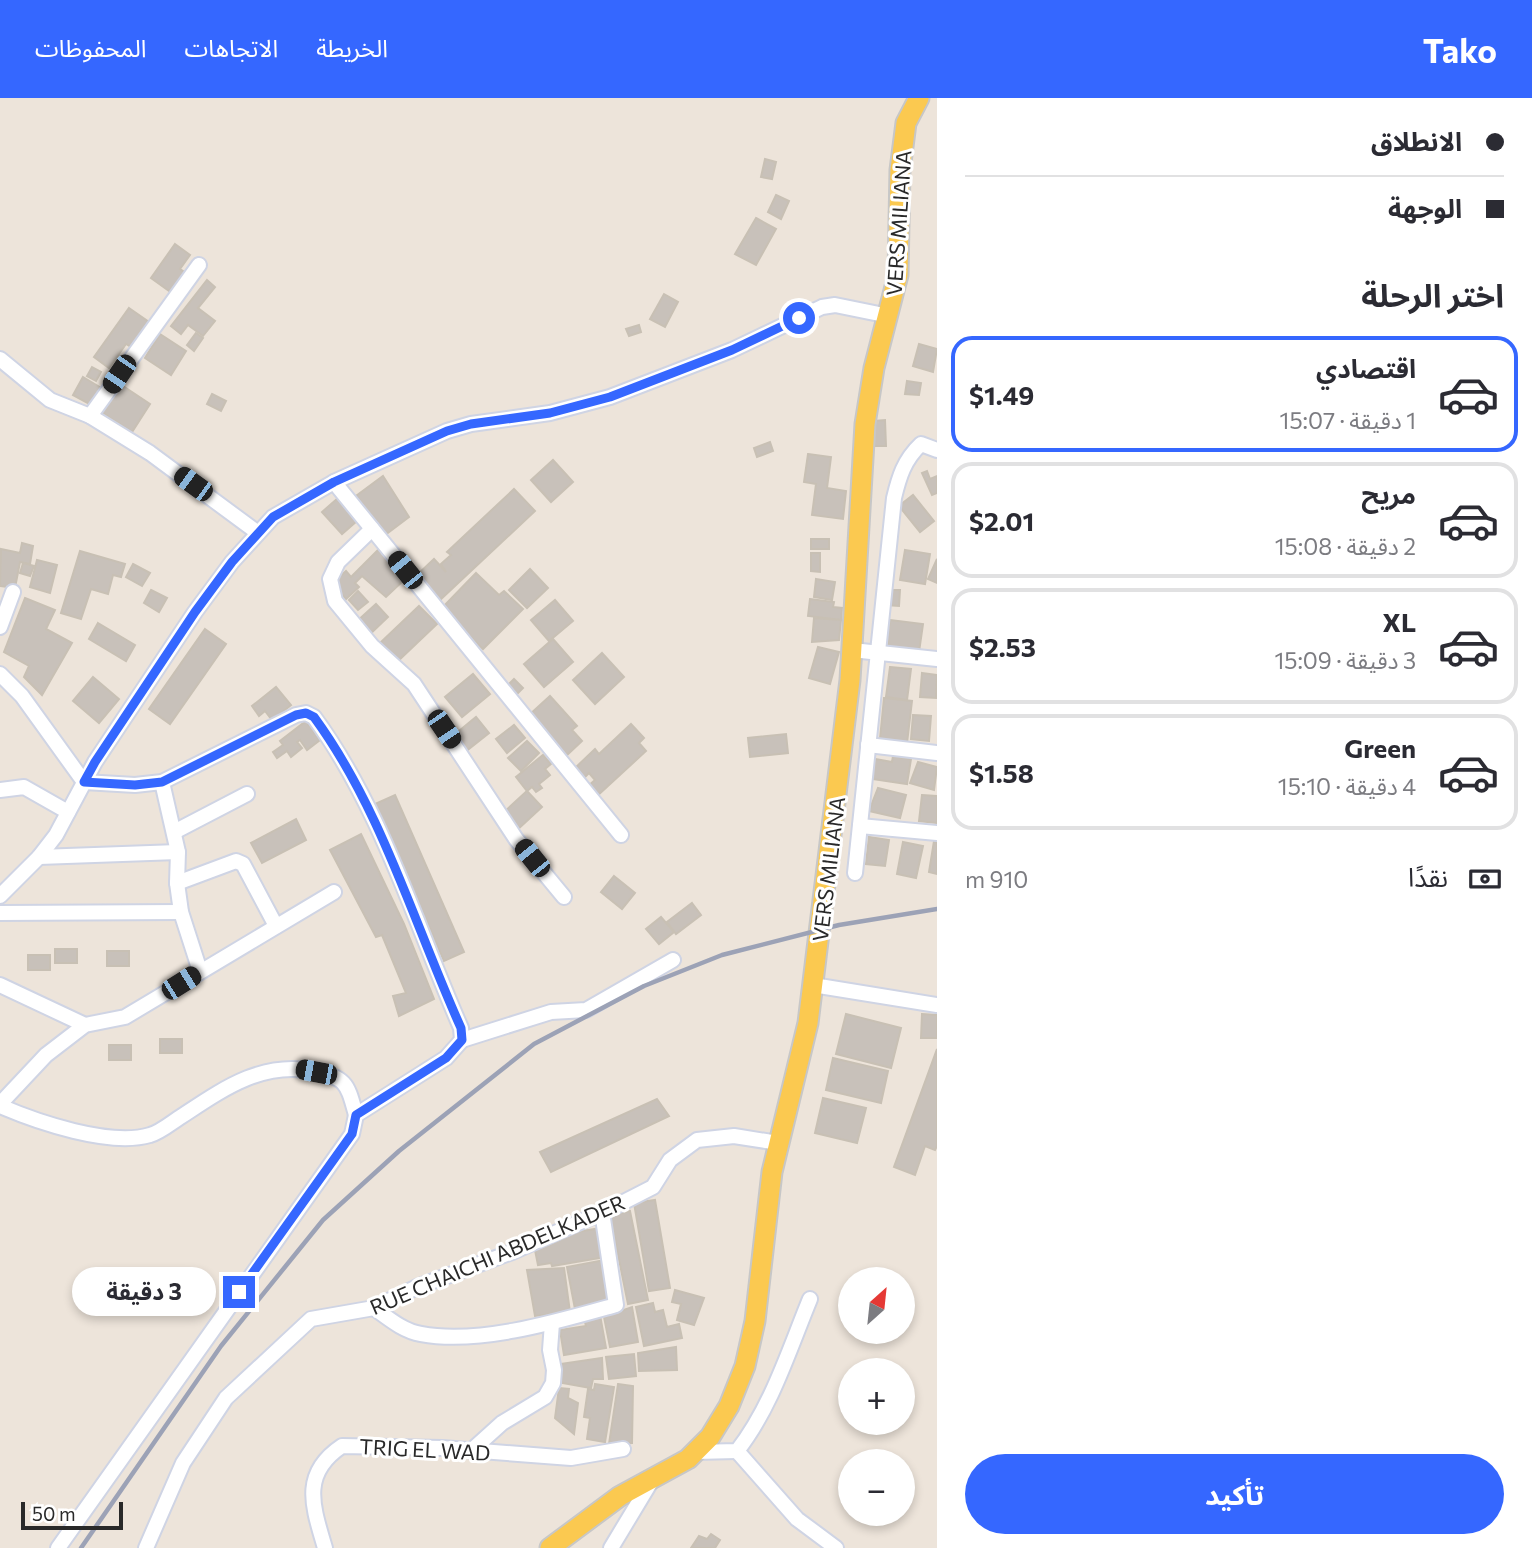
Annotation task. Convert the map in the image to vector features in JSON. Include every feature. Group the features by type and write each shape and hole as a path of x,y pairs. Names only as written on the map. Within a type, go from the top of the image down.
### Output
{"main road":[{"name":"VERS MILIANA","path":"551,1548 620,1496 695,1452 710,1437 729,1406 744,1366 755,1321 772,1172 808,1023 835,823 852,650 865,424 874,368 898,275 900,170 906,123 919,98"}],"street":[{"path":"90,416 200,265"},
{"path":"0,896 39,857 84,782 195,612 273,517 334,482 447,431 471,424 550,413 663,379 822,307 835,305 889,316"},
{"path":"0,359 50,400 90,416 150,453 258,533"},
{"path":"855,873 894,499 901,469 921,444 937,450"},
{"path":"334,482 621,835"},
{"path":"372,529 338,562 330,579 335,601 372,646 414,684 516,839 564,897"},
{"path":"0,627 13,592"},
{"path":"852,650 937,659"},
{"path":"0,674 22,696 84,782"},
{"path":"84,782 135,785 162,782 296,715 306,713 314,717 356,789 417,914 461,1028 462,1040"},
{"path":"868,745 937,753"},
{"path":"162,782 178,852 177,883 181,912 200,971"},
{"path":"0,790 24,787 68,812"},
{"path":"174,832 247,794"},
{"path":"860,826 937,833"},
{"path":"39,857 178,852"},
{"path":"177,883 236,861 243,864 276,926"},
{"path":"58,1548 352,1134 356,1115 349,1088 338,1076 295,1068 263,1070 225,1088 151,1135 134,1137 72,1132 40,1123 0,1105 46,1055 85,1025 125,1017 334,892"},
{"path":"0,913 181,912"},
{"path":"356,1115 446,1058 462,1040 551,1012 586,1010 673,960"},
{"path":"0,985 85,1025"},
{"path":"813,985 937,1005"},
{"name":"RUE CHAICHI ABDELKADER","path":"146,1548 183,1463 226,1398 311,1319 374,1308 417,1287 512,1252 602,1212 653,1187 670,1160 697,1140 734,1136 778,1143"},
{"path":"374,1308 404,1329 421,1334 469,1335 552,1323 617,1305 602,1212"},
{"path":"737,1451 781,1371 810,1299"},
{"path":"471,1451 502,1423 545,1398 554,1370 550,1350 552,1323"},
{"name":"TRIG EL WAD","path":"325,1548 314,1510 312,1490 318,1468 328,1455 342,1446 354,1444 571,1458 623,1449"},
{"path":"695,1452 737,1451 796,1518 836,1548"},
{"path":"611,1548 653,1478"}],"building":[{"path":"765,159 776,162 772,179 761,177"},
{"path":"776,195 789,201 781,219 768,212"},
{"path":"756,218 776,229 756,265 735,254"},
{"path":"175,244 190,255 180,269 186,273 172,293 151,278"},
{"path":"207,280 215,287 198,308 215,321 203,336 188,325 181,334 171,326"},
{"path":"664,294 678,302 665,327 650,319"},
{"path":"129,308 149,322 131,347 126,344 109,368 94,357"},
{"path":"639,325 641,332 629,336 626,329"},
{"path":"196,333 203,338 194,351 187,345"},
{"path":"160,334 186,351 171,375 145,358"},
{"path":"919,344 937,349 933,372 913,366"},
{"path":"92,367 101,372 96,381 87,376"},
{"path":"83,377 103,389 93,406 73,395"},
{"path":"907,381 921,383 919,395 905,394"},
{"path":"120,384 150,404 132,432 101,412"},
{"path":"212,394 226,401 221,411 207,404"},
{"path":"885,420 886,446 874,446 874,421"},
{"path":"770,442 773,451 757,457 754,448"},
{"path":"808,454 831,457 827,488 846,491 843,519 812,515 816,484 804,482"},
{"path":"553,460 573,482 551,502 531,480"},
{"path":"927,471 930,479 937,476 937,493 932,495 922,473"},
{"path":"383,476 409,517 385,535 356,496"},
{"path":"514,489 535,511 440,600 417,575 434,559 446,572 441,564 451,555 447,552"},
{"path":"913,495 934,521 920,532 899,506"},
{"path":"337,499 357,521 342,534 322,512"},
{"path":"811,539 829,539 829,549 811,549"},
{"path":"22,543 33,546 30,564 20,562 15,588 0,586 1,549 20,553"},
{"path":"382,546 400,565 395,570 404,580 386,597 362,576 355,583 359,587 346,599 332,584 346,571 351,577"},
{"path":"905,550 930,554 925,584 900,580"},
{"path":"80,551 125,564 121,577 113,575 108,594 91,589 81,619 61,613"},
{"path":"811,553 820,553 820,572 811,571"},
{"path":"937,559 937,583 928,579"},
{"path":"37,560 57,565 50,593 30,587"},
{"path":"23,563 34,566 30,576 20,573"},
{"path":"133,564 150,573 142,586 126,577"},
{"path":"530,569 548,588 527,608 509,590"},
{"path":"476,573 499,595 504,591 523,609 483,649 441,609"},
{"path":"816,579 835,582 832,600 814,597"},
{"path":"151,590 167,598 159,612 144,603"},
{"path":"887,590 900,590 899,606 886,605"},
{"path":"358,591 368,602 358,610 349,600"},
{"path":"25,598 55,610 46,629 72,643 42,695 24,677 29,666 4,652"},
{"path":"810,599 834,602 833,607 842,608 841,620 808,616"},
{"path":"555,600 573,621 549,641 531,620"},
{"path":"376,604 388,617 368,636 355,623"},
{"path":"419,606 437,624 398,661 380,643"},
{"path":"814,618 841,620 839,640 812,642"},
{"path":"890,620 923,624 919,652 887,647 888,641 881,640 883,627 889,627"},
{"path":"98,623 135,645 126,661 89,639"},
{"path":"205,629 226,644 170,724 149,709"},
{"path":"553,639 573,662 544,687 524,664"},
{"path":"818,647 839,652 830,684 809,678"},
{"path":"602,653 624,677 595,704 573,680"},
{"path":"890,667 911,669 907,700 886,697"},
{"path":"922,673 937,675 936,698 920,697"},
{"path":"473,674 490,694 462,717 445,697"},
{"path":"93,677 119,699 99,723 73,701"},
{"path":"514,679 523,688 513,698 504,689"},
{"path":"276,687 291,705 272,720 265,711 259,716 252,706"},
{"path":"550,696 577,726 572,730 582,741 567,755 528,716"},
{"path":"884,698 912,701 907,743 880,739"},
{"path":"913,715 931,716 929,741 911,739"},
{"path":"476,717 489,733 465,752 453,736"},
{"path":"306,721 320,740 307,750 300,740 297,742 302,748 291,757 287,751 277,758 273,752 283,745 280,741"},
{"path":"631,724 644,738 639,743 646,751 597,796 588,786 595,780 589,773 582,780 573,770 595,749 599,754"},
{"path":"514,725 525,738 507,753 496,739"},
{"path":"786,734 788,753 750,757 748,738"},
{"path":"527,741 539,753 521,771 508,758"},
{"path":"543,755 551,764 545,769 550,775 539,784 542,788 536,792 532,787 527,791 516,777"},
{"path":"893,756 911,759 907,784 872,779 875,759 892,762"},
{"path":"918,762 937,767 934,790 910,783"},
{"path":"878,788 906,795 900,818 869,811"},
{"path":"527,791 542,807 517,830 502,814"},
{"path":"395,795 464,952 444,961 375,804"},
{"path":"922,795 937,796 937,823 919,821"},
{"path":"296,819 306,840 262,863 251,843"},
{"path":"361,834 404,924 434,999 399,1016 393,996 406,993 382,935 376,937 330,850"},
{"path":"869,837 889,840 885,866 866,864"},
{"path":"934,841 937,842 937,874 929,872"},
{"path":"903,842 923,846 916,878 897,874"},
{"path":"614,876 635,893 622,909 601,892"},
{"path":"692,903 701,915 676,934 667,922"},
{"path":"661,917 674,932 659,944 646,929"},
{"path":"55,949 77,949 77,963 55,963"},
{"path":"107,951 129,951 129,966 107,966"},
{"path":"28,955 50,955 50,970 28,970"},
{"path":"846,1014 901,1028 891,1068 836,1054"},
{"path":"922,1014 937,1015 937,1038 921,1038"},
{"path":"160,1039 182,1039 182,1053 160,1053"},
{"path":"109,1045 131,1045 131,1060 109,1060"},
{"path":"937,1049 937,1146 935,1150 925,1146 915,1175 894,1167"},
{"path":"833,1058 888,1071 881,1103 826,1090"},
{"path":"823,1098 866,1108 857,1143 815,1133"},
{"path":"657,1099 669,1116 551,1172 540,1152"},
{"path":"655,1200 670,1288 649,1291 634,1203"},
{"path":"630,1211 648,1300 628,1304 610,1215"},
{"path":"601,1228 606,1257 552,1266 551,1263 538,1265 534,1245 546,1237"},
{"path":"605,1260 613,1302 575,1309 567,1267"},
{"path":"564,1268 570,1312 535,1316 527,1270"},
{"path":"675,1290 704,1298 694,1325 677,1320 681,1304 672,1302"},
{"path":"653,1303 655,1312 663,1310 667,1327 679,1324 682,1338 644,1346 636,1307"},
{"path":"632,1307 638,1342 610,1347 604,1317"},
{"path":"600,1315 606,1348 564,1355 560,1330 586,1326 584,1318"},
{"path":"676,1347 677,1370 639,1371 638,1353"},
{"path":"634,1354 636,1376 609,1379 606,1357"},
{"path":"602,1358 603,1379 593,1379 591,1388 562,1383 560,1364"},
{"path":"595,1384 614,1387 605,1442 587,1439 590,1418 584,1417 588,1389 594,1390"},
{"path":"618,1384 633,1386 632,1443 609,1444"},
{"path":"559,1388 569,1389 568,1398 578,1403 574,1434 555,1418"},
{"path":"711,1534 720,1540 715,1548 691,1548 699,1536 707,1539"}],"railway":[{"path":"81,1548 221,1346 323,1220 399,1151 534,1044 644,986 722,955 839,925 937,909"}],"route":[{"path":"239,1292 329,1162 352,1134 356,1115 376,1105 446,1058 462,1040 461,1028 442,986 417,914 356,789 314,717 306,713 296,715 162,782 135,785 84,782 95,762 195,612 232,562 273,517 334,482 447,431 471,424 550,413 610,397 663,379 799,318"}]}
